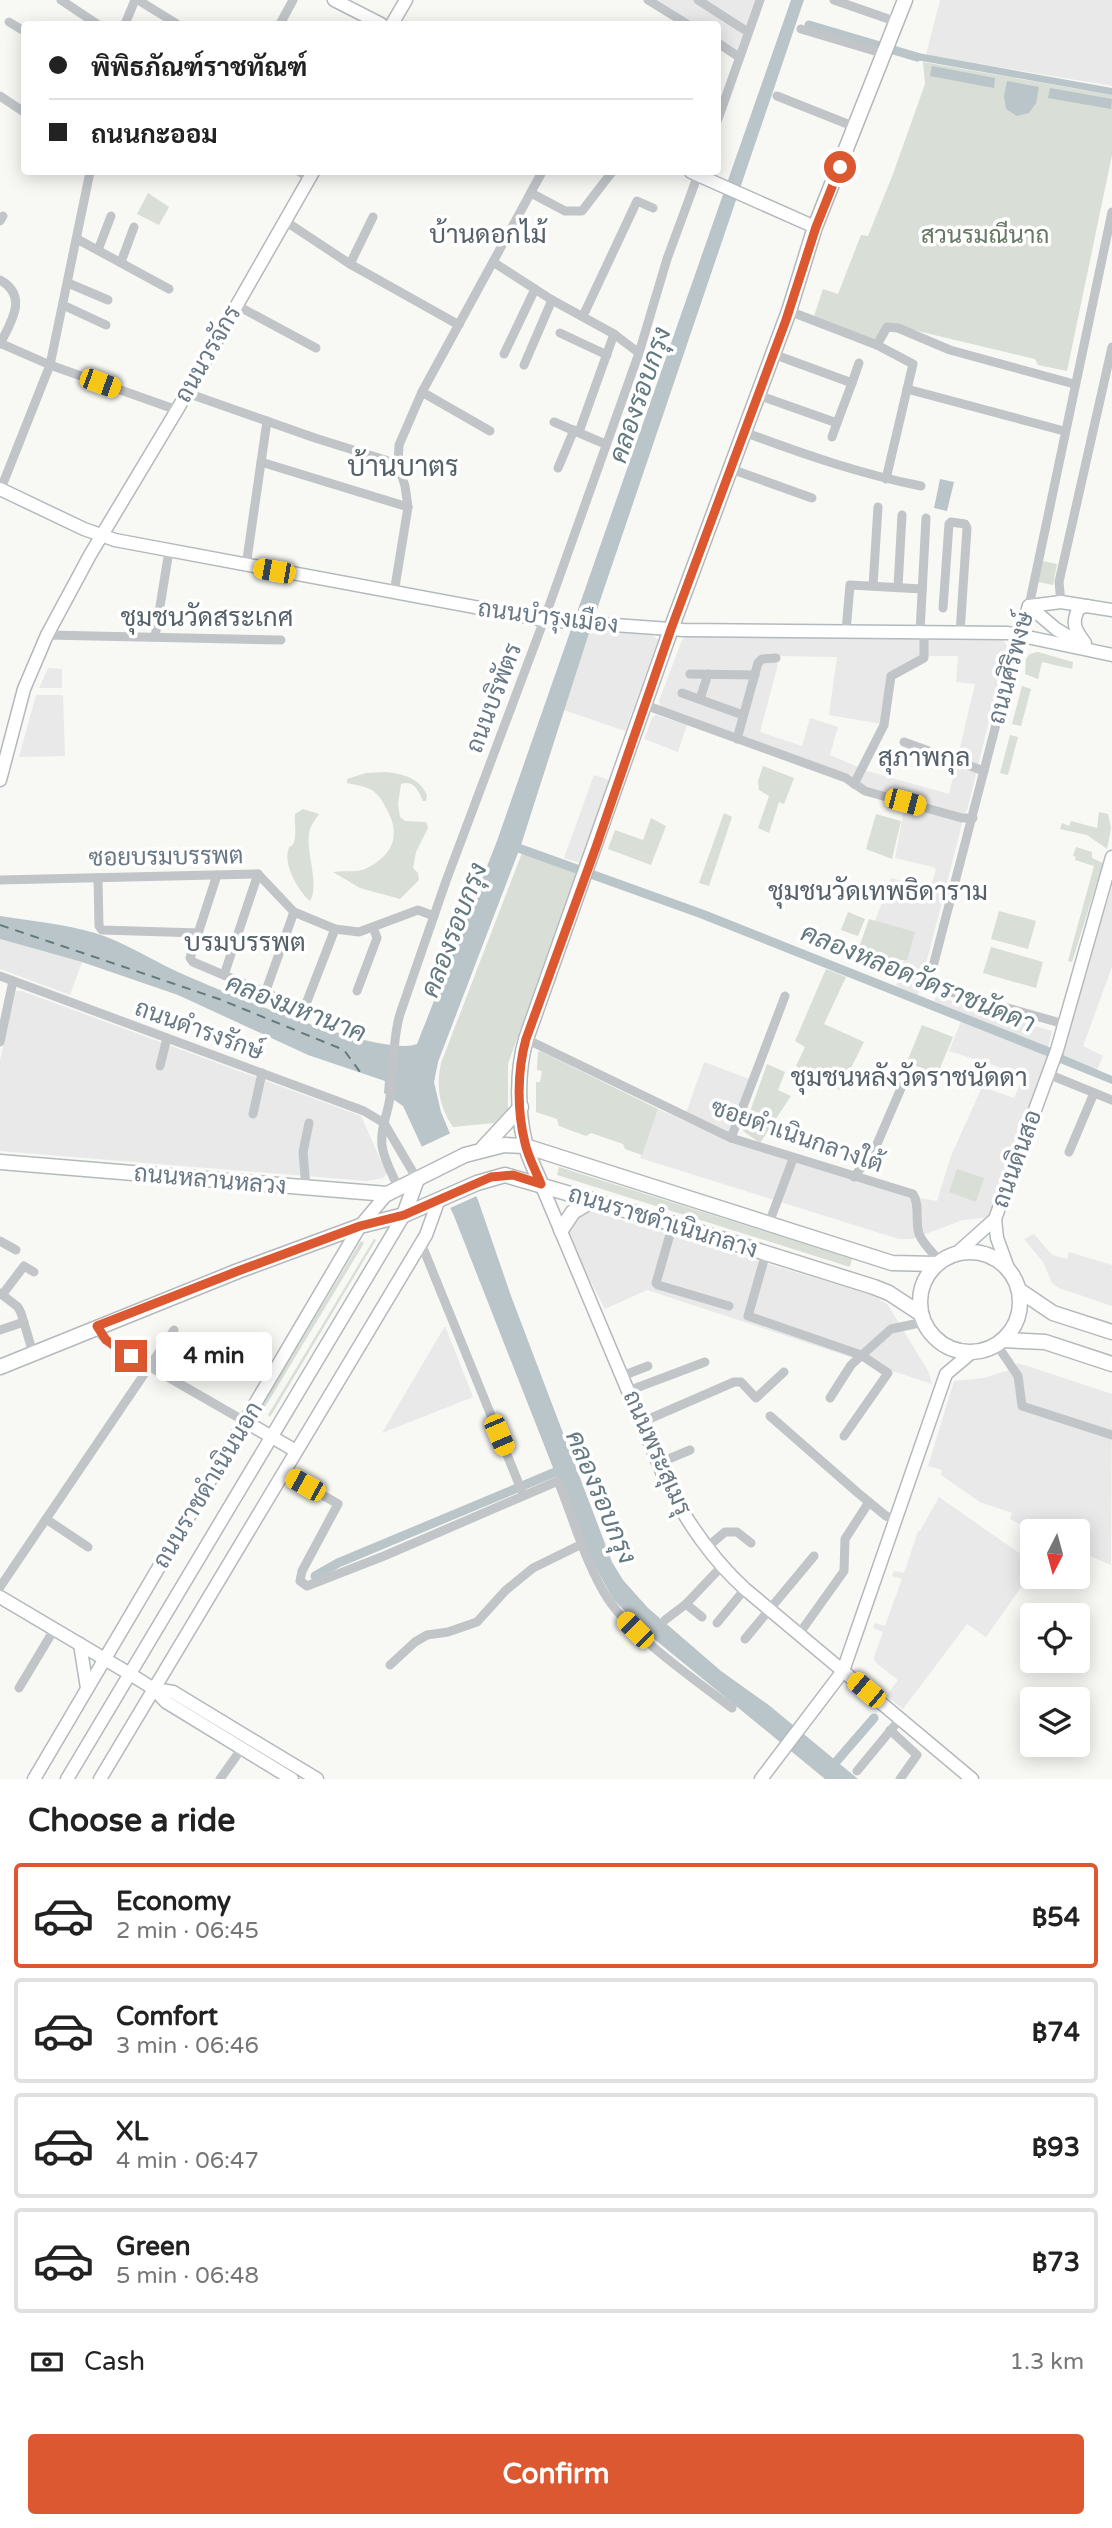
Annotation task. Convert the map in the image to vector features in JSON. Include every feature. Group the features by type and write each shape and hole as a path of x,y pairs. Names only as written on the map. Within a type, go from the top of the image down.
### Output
{"main road":[{"path":"334,0 375,21"},
{"path":"394,21 406,0"},
{"path":"541,1184 525,1146 520,1071 526,1039 671,629 789,311 816,227 905,0"},
{"name":"ถนนวรจักร","path":"0,780 24,689 47,635 101,536 187,393 285,221 308,175"},
{"path":"700,175 816,227"},
{"name":"ถนนบำรุงเมือง","path":"0,490 101,536 246,566 544,620 671,629 1019,636 1112,655"},
{"path":"1028,606 1061,602 1112,610"},
{"path":"1028,606 1056,629 1089,649"},
{"name":"ถนนศิริพงษ์","path":"1019,636 1028,606"},
{"path":"1088,606 1079,608 1074,617 1074,628 1089,649"},
{"name":"ถนนดินสอ","path":"1008,1268 996,1238 995,1219 1055,1054 1112,858"},
{"path":"481,1149 521,1107"},
{"name":"ถนนราชดำเนินกลาง","path":"423,1175 481,1149 504,1144 525,1146 892,1263 938,1262"},
{"name":"ถนนหลานหลวง","path":"0,1163 306,1188 392,1191 423,1175"},
{"path":"100,1779 421,1243 440,1201 423,1175"},
{"path":"404,1215 423,1175"},
{"name":"ถนนราชดำเนินกลาง","path":"0,1367 97,1326 327,1238 404,1215 477,1183 505,1175 673,1224 884,1291 922,1318"},
{"name":"ถนนพระสุเมรุ","path":"541,1184 659,1463 684,1515 706,1548 746,1589 972,1779"},
{"name":"ถนนราชดำเนินนอก","path":"34,1779 360,1226 392,1191"},
{"path":"561,1230 573,1212 593,1200"},
{"name":"ถนนราชดำเนินนอก","path":"67,1779 404,1215"},
{"name":"ถนนดินสอ","path":"957,1253 995,1219"},
{"path":"327,1238 343,1255"},
{"path":"972,1352 955,1350 940,1342 922,1318 920,1298 927,1275 938,1262 957,1253 989,1255 1008,1268 1019,1290 1020,1312 1015,1326 1000,1342"},
{"path":"1019,1290 1053,1313 1112,1332"},
{"path":"761,1779 843,1671 946,1374 972,1352 1000,1342 1045,1342 1112,1364"},
{"path":"246,1423 296,1451"},
{"path":"0,1597 130,1674 154,1689 166,1702 292,1779"},
{"path":"80,1644 87,1688"},
{"path":"154,1689 173,1692 317,1779"}],"street":[{"path":"61,0 92,21"},
{"path":"126,21 136,0 172,21"},
{"path":"282,21 293,0"},
{"path":"648,0 682,21"},
{"path":"721,111 760,0"},
{"path":"834,0 897,22"},
{"path":"700,1 748,32"},
{"path":"9,22 21,29"},
{"path":"802,29 887,49"},
{"path":"721,45 740,57"},
{"path":"0,96 21,110"},
{"path":"777,96 855,127"},
{"path":"0,490 50,365 89,175"},
{"path":"394,593 408,507 398,464 398,445 422,392 540,175"},
{"path":"531,193 565,211 582,211 609,175"},
{"name":"ถนนบริพัตร","path":"384,1123 390,1100 400,1014 639,353 695,175"},
{"path":"583,316 637,201 653,208"},
{"name":"ถนนศิริพงษ์","path":"1028,606 1112,212"},
{"path":"98,250 111,216"},
{"path":"351,264 373,217"},
{"path":"285,221 351,264 459,325"},
{"path":"121,262 134,227"},
{"path":"78,239 169,289"},
{"path":"493,262 552,300 614,334 639,353"},
{"path":"0,280 11,288 17,303 15,314 0,344 50,365 177,410"},
{"path":"68,283 108,300"},
{"path":"504,354 534,289"},
{"path":"524,365 552,300"},
{"path":"63,305 106,325"},
{"path":"236,305 316,348"},
{"path":"789,311 877,345 913,364 886,479"},
{"path":"877,345 887,327 898,328 950,350 1074,384"},
{"path":"560,333 607,355"},
{"path":"558,468 576,431 614,334"},
{"path":"1061,602 1059,582 1112,347"},
{"path":"773,354 852,383"},
{"path":"832,437 859,363"},
{"path":"907,389 1064,431"},
{"path":"422,392 491,431"},
{"path":"187,393 398,464"},
{"path":"758,395 837,424"},
{"path":"246,566 267,421"},
{"path":"554,422 606,444"},
{"path":"744,432 826,463 921,486"},
{"path":"261,462 408,507"},
{"path":"731,468 812,498"},
{"path":"873,586 878,507"},
{"path":"898,587 902,515"},
{"path":"854,783 884,725 891,676 924,659 922,589 926,518"},
{"path":"943,608 949,524 965,523 967,528 960,633"},
{"path":"155,637 169,551"},
{"path":"846,631 850,585 922,589"},
{"path":"47,635 281,640"},
{"name":"ถนนศิริพงษ์","path":"1019,636 929,982 930,985 1064,1024"},
{"path":"737,738 760,660 776,658"},
{"path":"690,674 755,675"},
{"path":"700,699 708,674"},
{"path":"682,693 743,715"},
{"path":"645,705 846,778 864,791 962,818 973,818"},
{"path":"904,741 908,745 984,771"},
{"path":"224,975 258,874"},
{"name":"ซอยบรมบรรพต","path":"0,880 258,874 294,912 335,929 359,932 418,910 434,916"},
{"path":"217,875 191,960 305,1009 335,929"},
{"path":"98,878 99,926 102,930 199,933"},
{"path":"265,993 294,912"},
{"path":"356,991 377,937 373,928"},
{"name":"ถนนดำรงรักษ์","path":"0,976 364,1111 384,1123"},
{"path":"0,1042 13,981"},
{"path":"731,1138 785,996"},
{"path":"160,1066 167,1038"},
{"name":"ซอยดำเนินกลางใต้","path":"526,1039 731,1138 913,1194 916,1198 919,1234 938,1262"},
{"path":"253,1114 262,1073"},
{"path":"1048,1074 1112,1100"},
{"path":"854,1177 874,1151 902,1086"},
{"path":"1069,1152 1094,1093"},
{"path":"306,1188 303,1152 309,1123"},
{"path":"384,1123 423,1175"},
{"path":"384,1123 383,1152 392,1191"},
{"path":"769,1223 793,1159"},
{"path":"673,1224 656,1283 729,1306"},
{"path":"0,1241 16,1250"},
{"path":"421,1243 521,1489"},
{"path":"766,1253 748,1317 861,1355 888,1373 844,1436"},
{"path":"33,1353 18,1307 1,1294 24,1266 34,1272"},
{"path":"830,1398 851,1365 861,1355 891,1329 922,1318"},
{"path":"0,1330 24,1322"},
{"path":"97,1326 106,1340 246,1423"},
{"path":"0,1587 174,1330"},
{"path":"1000,1342 1018,1376 1022,1406 1112,1435"},
{"path":"628,1391 705,1362"},
{"path":"622,1376 648,1366"},
{"path":"642,1422 734,1382 741,1382 756,1398 784,1372"},
{"path":"770,1416 869,1503 896,1520"},
{"path":"659,1463 690,1450"},
{"path":"283,1472 338,1504 302,1571 300,1581 307,1586 384,1556 521,1489 558,1481 599,1583 624,1618 732,1708"},
{"path":"799,1634 844,1571 845,1539 869,1503"},
{"path":"46,1518 88,1547"},
{"path":"706,1548 719,1536 731,1531 737,1532 751,1543"},
{"path":"390,1665 426,1635 448,1632 477,1622 505,1591 533,1567 582,1544"},
{"path":"745,1639 814,1556"},
{"path":"665,1620 686,1604 722,1566"},
{"path":"717,1623 746,1589"},
{"path":"686,1604 702,1617"},
{"path":"19,1688 55,1628"},
{"path":"856,1771 900,1719"},
{"path":"890,1730 917,1755 900,1779"},
{"path":"220,1779 242,1748"}],"shaded area":[{"path":"645,0 755,0 735,56 721,47 721,21 680,21"},
{"path":"791,0 804,0 589,633 521,845 438,1062 434,1082 441,1112 478,1200 511,1296 612,1562 623,1580 648,1608 721,1671 770,1706 858,1779 825,1779 642,1629 613,1599 583,1544 454,1216 403,1106 384,1093 385,1081 308,1055 178,995 82,962 0,939 0,916 84,930 116,941 198,981 299,1020 370,1041 398,1046 417,1044 497,841"},
{"path":"940,0 1112,0 1112,86 926,55"},
{"path":"907,51 1112,88 1112,95 905,58"},
{"path":"932,66 995,78 994,88 930,76"},
{"path":"1007,81 1039,87 1036,103 1029,113 1017,116 1006,109 1004,96"},
{"path":"1050,88 1112,99 1111,109 1048,98"},
{"path":"940,479 954,482 947,511 934,508"},
{"path":"589,631 652,635 658,640 625,731 564,710"},
{"path":"690,635 1002,637 1007,647 967,811 962,815 867,788 851,775 662,709 659,701 682,640","holes":["778,656 837,657 829,715 882,724 889,672 920,656 958,656 956,682 975,684 949,794 867,771 830,755 838,727 810,718 802,746 760,732"]},
{"path":"48,668 62,669 62,688 39,688"},
{"path":"36,695 63,695 65,756 19,757"},
{"path":"656,715 687,725 678,752 644,739 652,718"},
{"path":"594,775 609,780 580,863 564,858"},
{"path":"905,804 962,824 918,995 896,986 911,936 874,924 891,878 930,889 936,869 895,858"},
{"path":"1112,886 1112,967 1083,1046 1103,1056 1097,1070 1059,1053"},
{"path":"0,939 82,962 70,995 0,969"},
{"path":"16,991 361,1116 386,1175 366,1181 0,1151 0,1060"},
{"path":"936,996 1052,1031 1048,1048 934,1001"},
{"path":"962,1019 1052,1057 1043,1081 1039,1080 992,1217 963,1220 912,1239 899,1239 640,1158 658,1109 720,1137 784,1159 908,1196 937,1201 951,1156 982,1087 1014,1098 1024,1075 949,1051"},
{"path":"1063,1055 1112,1076 1112,1084 1060,1063"},
{"path":"704,1062 752,1080 731,1135 686,1113"},
{"path":"584,1209 872,1295 888,1305 928,1371 932,1384 647,1290 605,1309 568,1238 571,1217"},
{"path":"1034,1234 1052,1255 1067,1259 1069,1252 1112,1265 1112,1306 1059,1288 1052,1283 1043,1262 1024,1239"},
{"path":"445,1326 473,1397 382,1433"},
{"path":"1018,1363 1112,1394 1111,1565 1090,1556 1090,1519 1020,1519 1020,1524 1010,1519 1012,1513 980,1502 941,1475 942,1470 928,1466 954,1381 984,1378 1009,1370"},
{"path":"939,1497 1020,1554 1020,1589 986,1637 967,1624 903,1709 886,1696 898,1680 875,1662 874,1657 883,1632 873,1628 875,1623 885,1626 902,1579 892,1576 894,1571 904,1573 920,1531"}],"green space":[{"name":"สวนรมณีนาถ","path":"923,62 1112,95 1112,155 1067,371 1038,365 1035,359 888,324 873,342 813,319 823,289 838,294 861,235 868,236 925,84"},
{"path":"148,193 169,207 159,225 137,214"},
{"path":"1043,561 1057,564 1053,585 1038,582"},
{"path":"1038,652 1073,662 1072,669 1042,662 1038,679 1025,674 1027,657"},
{"path":"1022,686 1031,689 1021,726 1012,724"},
{"path":"1010,735 1018,737 1008,775 1000,773"},
{"path":"763,766 794,778 784,804 779,802 769,833 758,828 769,796 759,790 758,781"},
{"path":"386,772 410,778 424,789 427,795 426,801 423,801 412,785 401,784 398,804 400,817 405,821 426,822 428,828 416,852 413,868 418,873 419,880 400,899 360,888 333,872 365,869 382,858 392,844 394,836 391,818 377,794 370,789 347,783 347,779 366,773"},
{"path":"303,809 319,814 309,834 314,887 310,901 293,878 287,857 295,839 295,814"},
{"path":"1099,812 1108,814 1111,828 1107,849 1087,835 1060,829 1062,823 1069,826 1071,821 1097,828"},
{"path":"724,813 732,817 709,886 699,883"},
{"path":"876,814 901,821 892,859 866,849"},
{"path":"651,818 666,826 651,865 608,849 615,830 643,840"},
{"path":"1076,847 1092,852 1092,858 1103,863 1072,962 1068,961 1094,866 1075,860 1076,857 1073,856"},
{"path":"522,853 576,873 508,1064 508,1109 494,1123 453,1127 440,1096 441,1063"},
{"path":"999,911 1036,921 1028,949 991,939"},
{"path":"848,912 865,919 858,936 841,930"},
{"path":"869,919 915,932 907,960 872,961 856,956"},
{"path":"991,947 1043,962 1036,988 983,973"},
{"path":"826,969 846,977 824,1024 864,1042 840,1090 796,1066 805,1047 795,1041"},
{"path":"922,1025 953,1037 937,1075 907,1062"},
{"path":"540,1051 658,1109 642,1155 625,1149 623,1144 591,1133 586,1136 559,1126 557,1119 536,1112 536,1082 540,1082 542,1071 537,1070"},
{"path":"767,1064 785,1072 778,1090 791,1096 760,1143 743,1131"},
{"path":"559,1167 852,1259 850,1267 557,1175"},
{"path":"957,1169 984,1178 976,1202 949,1192"},
{"path":"374,1239 376,1240 270,1417 268,1415"},
{"path":"361,1241 364,1243 262,1412 259,1410"}],"pier":[{"path":"453,1132 479,1195 448,1209 419,1148"}],"waterway":[{"path":"809,25 917,57"},
{"name":"คลองหลอดวัดราชนัดดา","path":"510,845 702,914 1059,1056"},
{"name":"คลองรอบกรุง","path":"315,1576 338,1563 565,1468"},
{"path":"829,1770 874,1718"}],"ferry route":[{"path":"0,925 219,999 344,1050 360,1072"}],"district":[{"name":"บ้านดอกไม้","path":"488,234"},
{"name":"บ้านบาตร","path":"403,467"},
{"name":"ชุมชนวัดสระเกศ","path":"207,617"},
{"name":"สุภาพกุล","path":"924,757"},
{"name":"ชุมชนวัดเทพธิดาราม","path":"878,891"},
{"name":"บรมบรรพต","path":"245,942"},
{"name":"ชุมชนหลังวัดราชนัดดา","path":"909,1077"}],"route":[{"path":"131,1356 106,1340 97,1326 360,1226 404,1215 497,1175 513,1175 541,1184 525,1146 522,1128 520,1071 526,1039 671,629 840,167"}],"water label":[{"name":"คลองมหานาค","path":"296,1008"}]}
